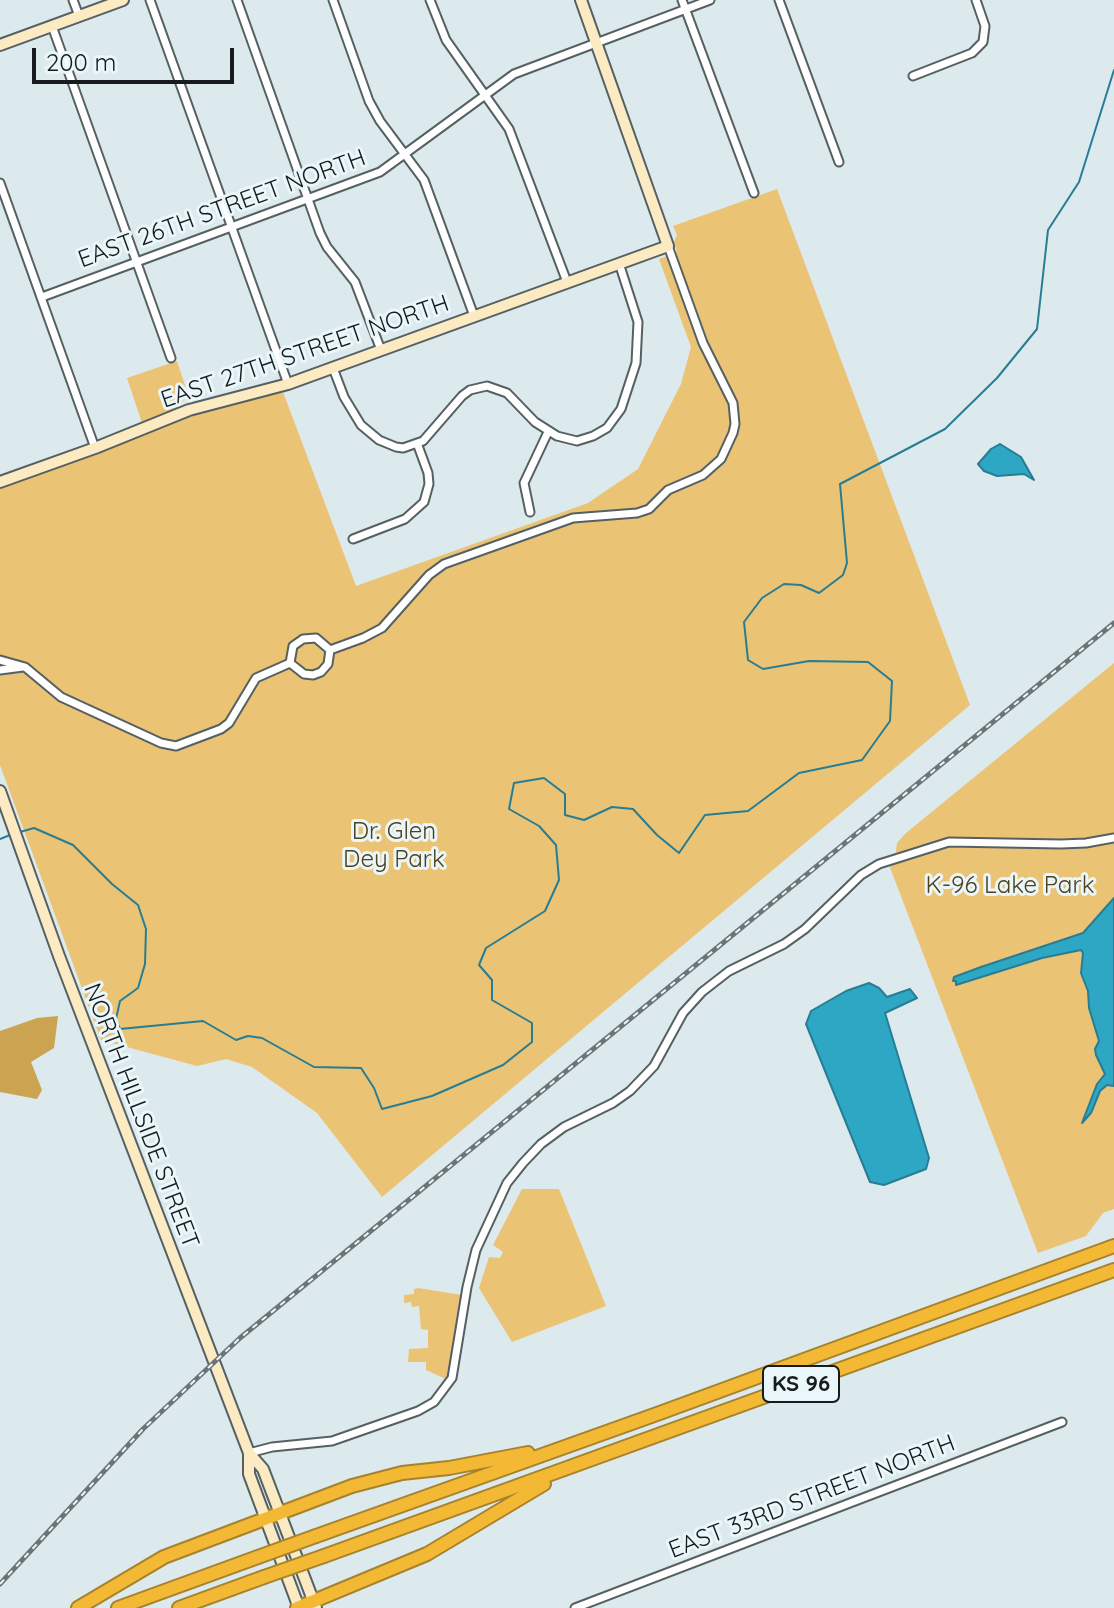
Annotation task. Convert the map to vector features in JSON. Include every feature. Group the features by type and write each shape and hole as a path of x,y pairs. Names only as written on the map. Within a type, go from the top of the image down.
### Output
{"highway":[{"name":"KS 96","path":"118,1608 657,1414 1114,1244"},
{"name":"KS 96","path":"179,1608 1114,1270"},
{"path":"78,1608 164,1557 352,1486 402,1473 513,1456 657,1414"},
{"path":"299,1608 315,1605 427,1554 532,1490 602,1457"}],"street":[{"path":"73,0 79,16"},
{"path":"1,41 123,0"},
{"path":"150,0 288,384"},
{"path":"237,0 327,247 355,282 381,350"},
{"path":"333,0 369,101 424,180 474,316"},
{"path":"430,0 446,40 509,129 567,282"},
{"path":"330,650 382,628 429,575 444,564 573,518 637,513 649,509 668,490 703,475 721,459 733,433 733,403 703,343 581,0"},
{"path":"682,0 754,193"},
{"name":"EAST 26TH STREET NORTH","path":"42,297 380,172 514,74 710,0"},
{"path":"779,0 839,162"},
{"path":"913,76 972,53 983,42 985,26 976,0"},
{"path":"52,26 171,358"},
{"path":"0,183 95,448"},
{"name":"EAST 27TH STREET NORTH","path":"0,482 189,410 288,384 668,246"},
{"path":"333,368 352,412 370,433 396,447 403,448 429,436 462,396 470,390 487,386 507,393 548,432 577,441 593,436 607,428 627,397 636,363 639,336 634,305 619,263"},
{"path":"530,512 524,483 548,432"},
{"path":"353,539 405,519 424,502 429,484 428,473 417,443"},
{"path":"290,663 293,646 303,639 316,638 330,650"},
{"path":"290,663 304,674 313,675 328,664 330,650"},
{"path":"0,660 25,667 61,697 161,743 176,746 221,729 229,723 256,678 290,663"},
{"path":"0,670 25,667"},
{"name":"NORTH HILLSIDE STREET","path":"0,791 249,1453 263,1469 315,1605"},
{"path":"249,1453 332,1441 418,1411 434,1402 452,1378 476,1250 507,1183 523,1163 541,1144 564,1127 630,1091 654,1066 683,1013 702,992 729,971 784,944 805,929 861,875 879,864 949,842 1061,844 1114,838"},
{"name":"EAST 33RD STREET NORTH","path":"575,1608 1062,1422"},
{"name":"NORTH HILLSIDE STREET","path":"249,1453 249,1474 299,1608"}],"green space":[{"name":"Dr. Glen Dey Park","path":"777,189 970,705 382,1197 317,1113 252,1067 226,1059 197,1066 101,1040 0,765 0,485 202,411 283,392 356,586 588,503 638,469 681,384 691,347 659,259 677,252 674,242 677,235 673,226"},
{"path":"177,361 189,397 182,401 180,408 142,423 127,378"},
{"name":"K-96 Lake Park","path":"1114,663 1114,1209 1103,1213 1086,1236 1038,1253 889,865 900,862 897,843 906,833"},
{"path":"522,1189 559,1189 606,1306 512,1342 479,1288 489,1257 500,1258 503,1252 493,1245"},
{"path":"414,1289 462,1295 450,1371 446,1379 426,1370 426,1362 408,1362 409,1349 428,1348 428,1330 421,1329 419,1306 404,1303 404,1295 414,1294"}],"shaded area":[{"path":"58,1016 54,1048 31,1062 42,1090 37,1099 0,1092 0,1031 37,1018"}],"water":[{"path":"1000,444 1021,457 1034,480 1024,474 997,476 984,471 978,464"},
{"path":"1114,898 1114,1086 1107,1085 1100,1091 1091,1113 1082,1123 1097,1084 1105,1074 1096,1055 1099,1041 1081,973 1081,950 1042,958 956,985 953,981 954,977 981,967 1083,933"},
{"path":"869,983 887,997 910,989 917,998 885,1013 929,1158 926,1169 884,1185 870,1182 806,1024 811,1011 846,991"}],"waterway":[{"path":"20,832 34,828 73,845 138,905 146,929 145,964 138,988 120,1001 116,1019 120,1029 203,1021 236,1040 248,1036 262,1038 314,1067 361,1068 374,1088 382,1109 432,1096 503,1065 532,1042 532,1023 492,1000 492,980 479,965 486,948 545,911 559,880 556,845 539,826 509,809 514,783 544,778 565,794 565,815 584,820 612,807 633,809 679,853 705,815 748,811 799,773 862,760 890,721 892,681 868,662 809,661 763,669 748,660 744,622 762,598 784,584 801,585 819,593 843,575 847,563 840,484 945,429 997,378 1037,329 1048,230 1079,182 1114,70"},
{"path":"0,839 10,835"}],"railway":[{"path":"0,1584 143,1429 240,1338 1114,623"}]}
